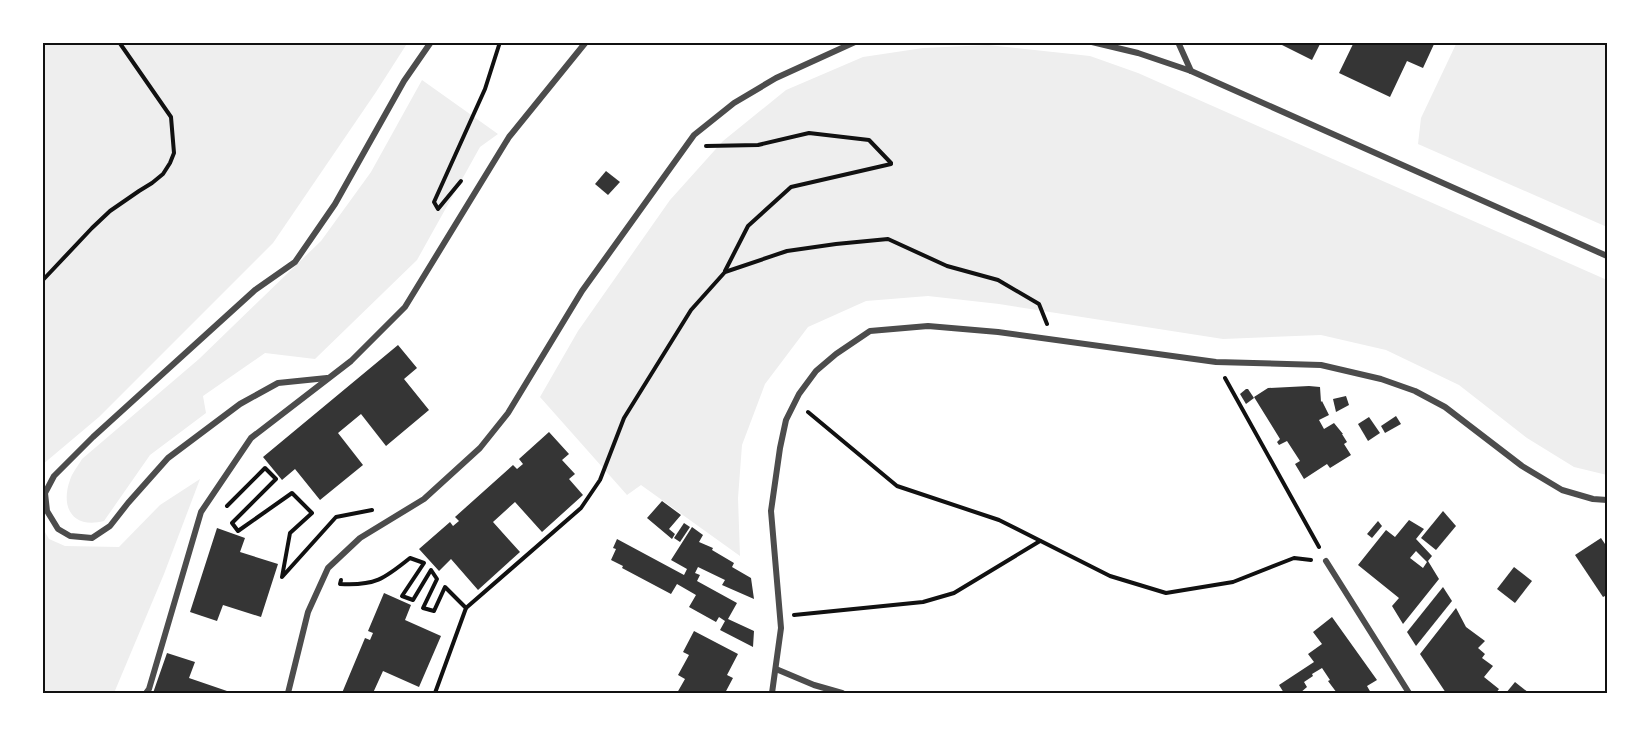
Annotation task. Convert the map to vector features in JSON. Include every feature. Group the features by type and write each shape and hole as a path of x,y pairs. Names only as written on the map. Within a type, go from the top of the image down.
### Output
{"street":[{"path":"327,378 278,383 240,404 168,458 110,526 92,538 70,536 57,529 47,511 45,493 54,476 93,437 255,290 295,262 335,204 404,81 431,42"},
{"path":"146,693 201,512 251,438 351,361 405,307 509,137 586,42"},
{"path":"288,693 308,612 328,568 360,538 424,499 480,448 508,412 582,291 694,135 734,103 776,78 855,42"},
{"path":"1092,42 1138,53 1191,71 1607,256"},
{"path":"1178,42 1191,71"},
{"path":"772,693 781,628 771,511 786,420 799,394 816,371 870,331 928,326 998,332 1216,362 1321,364 1381,379 1415,391 1445,407 1522,466 1562,490 1593,499 1607,500"},
{"path":"1326,561 1409,693"},
{"path":"776,669 814,685 842,693"}],"path":[{"path":"42,281 110,211 163,174 174,153 171,117 119,42"},
{"path":"465,176 438,209 434,202 485,89 500,42"},
{"path":"435,693 466,608 581,508 600,480 624,418 691,310 725,272 748,226 790,187 891,163 869,140 809,133 758,145 687,146"},
{"path":"725,272 787,251 888,239 947,266 998,280 1039,303 1053,340"},
{"path":"1216,362 1326,561"},
{"path":"795,402 897,486 999,520 1110,576 1166,593 1233,582 1294,558 1326,561"},
{"path":"201,512 217,516 265,468 276,479 232,523 238,531 292,493 312,513 290,533 282,577 336,517 372,510"},
{"path":"780,616 924,602 954,593 1041,541"},
{"path":"346,572 340,584 362,585 381,579 410,558 424,563 402,596 413,600 431,570 437,579 423,608 434,611 445,587 466,608"}],"shaded area":[{"path":"42,42 408,42 273,243 99,417 42,465"},
{"path":"1457,42 1607,42 1607,227 1418,144 1421,118"},
{"path":"988,45 1090,56 1138,73 1607,280 1607,475 1574,467 1527,438 1459,385 1386,350 1321,335 1223,339 999,304 928,296 866,301 808,327 765,384 742,445 738,498 740,556 641,485 627,495 540,397 578,331 670,200 723,141 786,90 863,57 923,48"},
{"path":"422,80 498,134 480,147 417,260 315,359 265,353 203,396 206,413 150,455 104,521 93,523 77,519 68,507 67,490 72,475 82,459 199,359 321,241 371,172"},
{"path":"200,479 164,574 114,693 42,693 42,527 49,539 65,546 119,547 160,505"}],"building":[{"path":"1276,42 1321,42 1312,60"},
{"path":"1354,42 1435,42 1423,68 1407,61 1390,97 1339,73"},
{"path":"606,171 620,182 608,195 595,184"},
{"path":"398,345 417,368 404,379 429,410 386,446 361,414 338,433 363,465 320,500 295,469 282,480 263,457"},
{"path":"1320,387 1321,402 1329,415 1319,420 1324,429 1334,423 1343,434 1347,442 1344,444 1351,455 1330,468 1327,464 1304,479 1295,464 1300,461 1287,441 1279,445 1277,442 1280,439 1254,397 1268,388"},
{"path":"1246,389 1254,398 1246,404 1240,394"},
{"path":"1346,396 1349,405 1336,412 1333,399"},
{"path":"1396,416 1401,424 1385,433 1381,426"},
{"path":"1369,417 1380,433 1368,441 1358,424"},
{"path":"549,432 569,454 562,460 575,474 569,479 583,495 542,532 515,502 493,522 520,552 478,590 451,559 439,571 419,549 450,522 453,526 459,521 455,517 513,465 517,469 523,464 519,459"},
{"path":"662,501 681,515 669,529 675,534 672,539 647,518"},
{"path":"1443,511 1456,526 1436,550 1421,538"},
{"path":"1409,520 1424,529 1416,539 1432,556 1428,561 1439,579 1403,624 1392,606 1399,598 1358,565 1386,530 1395,537","holes":["1416,551 1427,562 1423,568 1410,558"]},
{"path":"1378,521 1382,526 1372,538 1367,534"},
{"path":"684,523 690,527 680,542 674,538"},
{"path":"692,527 703,535 699,542 713,548 712,550 734,563 732,567 751,578 754,599 722,585 725,580 698,567 695,573 700,575 697,581 737,603 728,619 754,631 753,647 720,630 725,621 719,617 716,622 689,607 696,595 677,584 671,594 611,560 617,539 684,575 687,569 671,560"},
{"path":"217,528 245,538 240,552 278,564 261,617 223,605 217,621 190,612"},
{"path":"1601,538 1607,547 1607,595 1603,597 1575,555"},
{"path":"1514,567 1532,581 1515,603 1497,589"},
{"path":"1443,587 1452,601 1416,646 1407,632"},
{"path":"384,593 411,605 405,620 441,636 419,687 383,671 373,693 342,693 365,638 370,640 373,633 368,631"},
{"path":"1456,608 1466,627 1485,641 1478,648 1485,654 1482,658 1493,666 1484,677 1499,689 1496,693 1446,693 1420,654"},
{"path":"1332,617 1377,680 1367,686 1371,693 1337,693 1322,668 1304,682 1307,687 1300,693 1284,693 1279,685 1314,662 1308,654 1322,644 1313,632"},
{"path":"694,631 738,654 727,675 733,678 725,693 677,693 685,679 678,675 689,655 683,652"},
{"path":"167,653 195,662 189,678 227,691 227,693 153,693"},
{"path":"1515,682 1529,693 1506,693"}]}
